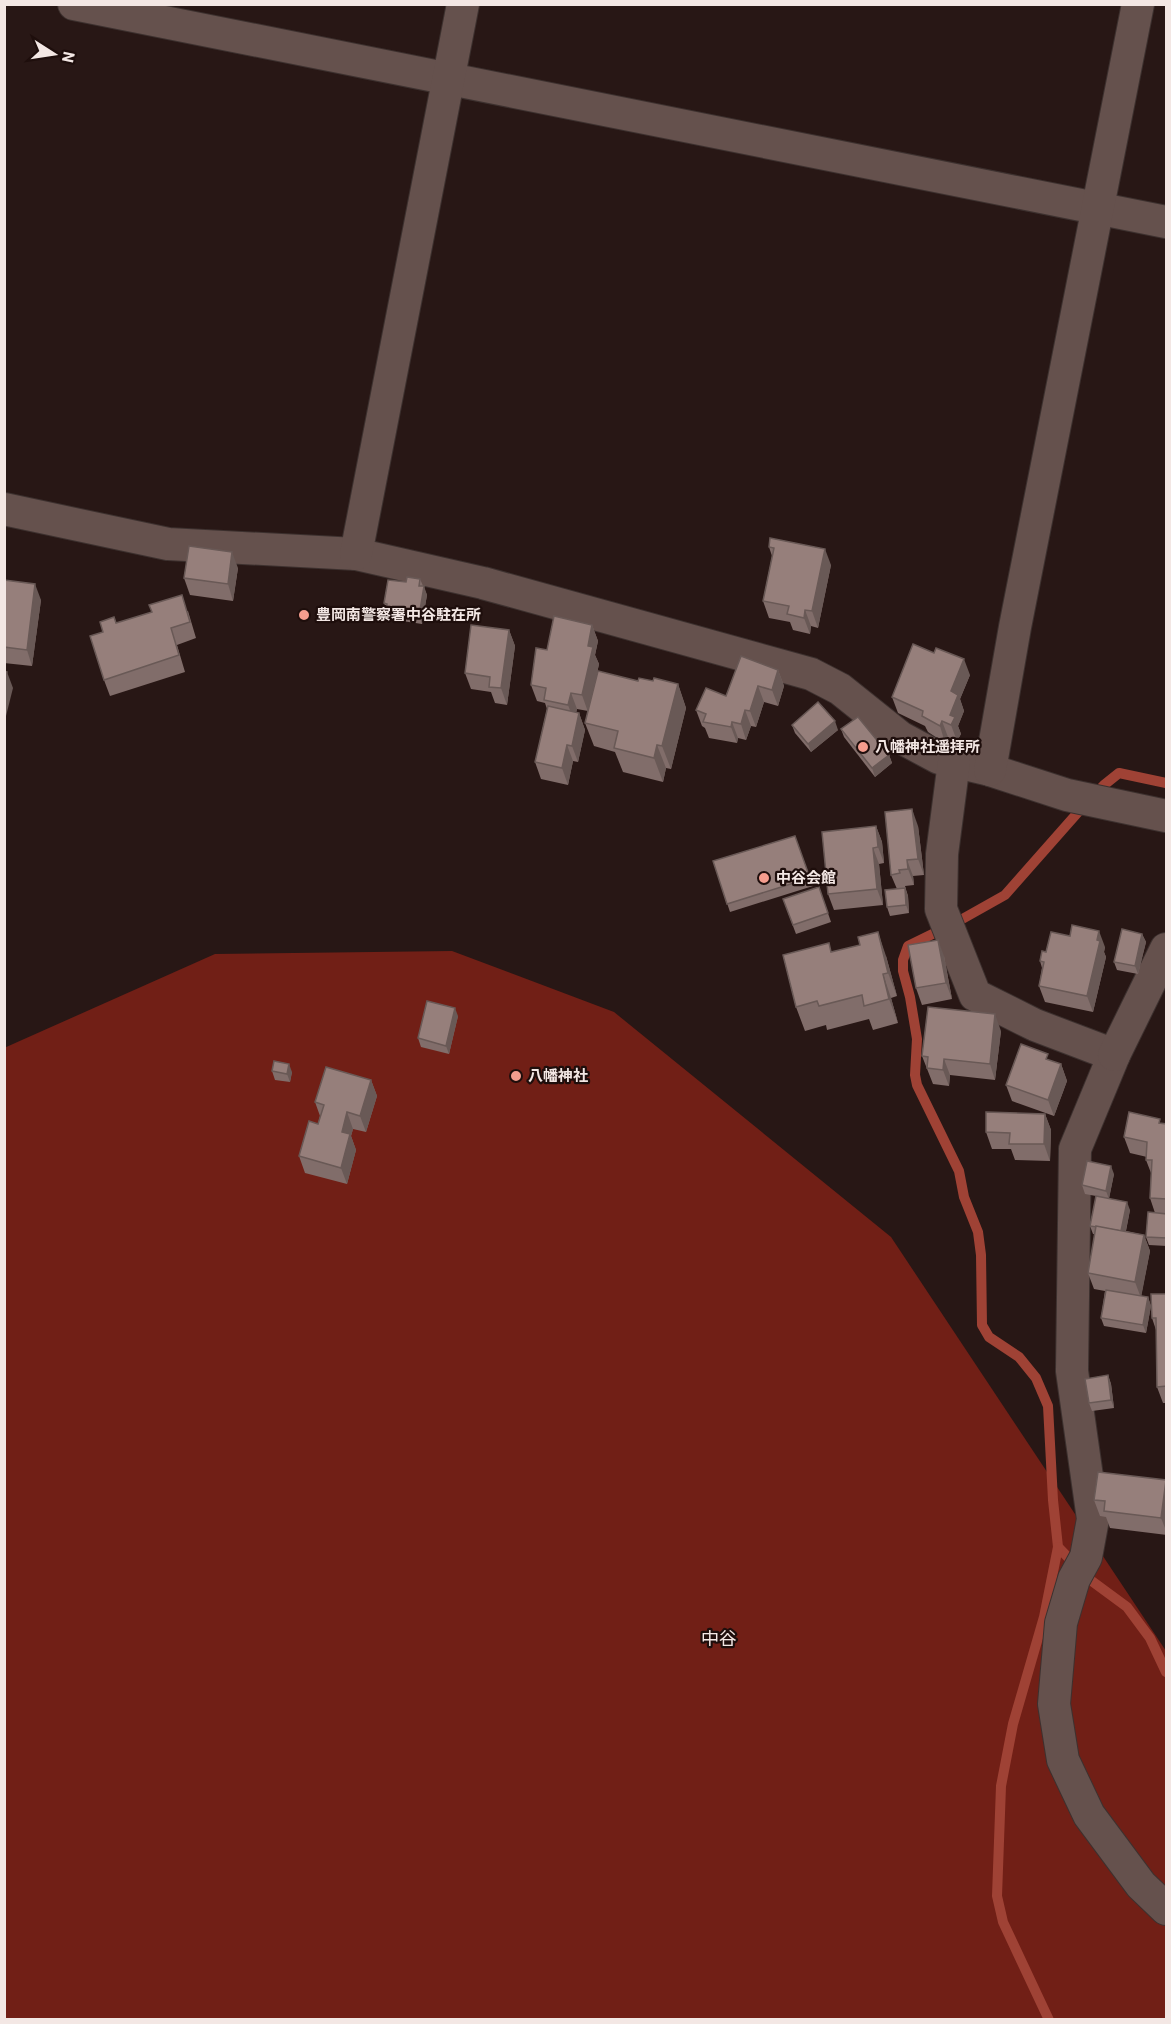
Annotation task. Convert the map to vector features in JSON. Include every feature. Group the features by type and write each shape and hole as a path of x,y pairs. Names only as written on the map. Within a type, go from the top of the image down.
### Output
{"street":[{"path":"74,4 1167,222"},
{"path":"356,554 463,4"},
{"path":"990,770 1015,627 1138,4"},
{"path":"4,509 168,544 356,554 483,583 811,674 840,689 900,737 939,758 990,770 1067,795 1167,816"},
{"path":"954,762 942,854 941,909 975,995 1035,1025 1114,1055"},
{"path":"1167,949 1114,1055 1075,1149 1072,1371 1093,1519 1086,1557 1074,1579 1061,1623 1054,1704 1063,1760 1089,1815 1141,1885 1167,1909"}],"shaded area":[{"path":"452,951 614,1012 891,1237 1166,1651 1166,2019 5,2019 4,1048 215,954"}],"building":[{"path":"770,538 825,549 812,611 805,610 804,618 787,614 789,606 763,601 774,548 769,547"},
{"path":"189,546 232,552 228,584 184,578"},
{"path":"407,577 420,579 419,586 424,586 419,616 386,611 387,604 384,603 388,580 406,582"},
{"path":"4,580 35,584 27,650 4,647"},
{"path":"182,595 190,622 171,628 179,655 104,680 90,636 103,632 100,622 114,617 116,623 152,612 149,605"},
{"path":"554,616 592,625 588,646 593,647 582,695 571,693 568,705 544,700 546,688 531,685 536,648 547,650"},
{"path":"471,625 509,630 501,688 489,687 490,677 465,673"},
{"path":"913,644 934,653 936,648 964,659 951,691 958,695 950,715 955,717 951,725 942,721 940,726 922,716 923,711 892,697"},
{"path":"741,656 778,670 772,690 758,686 750,711 745,710 741,724 732,722 731,727 703,722 706,714 696,710 706,688 726,696"},
{"path":"598,671 638,681 639,678 653,681 654,678 678,684 662,746 657,745 654,758 614,748 618,731 585,723"},
{"path":"818,702 835,721 808,744 792,725"},
{"path":"548,706 579,713 572,746 567,745 562,768 535,762"},
{"path":"858,717 889,755 872,768 841,729"},
{"path":"912,809 918,859 907,860 908,869 899,870 900,873 891,875 885,812"},
{"path":"876,826 878,847 873,848 877,889 828,894 822,832"},
{"name":"中谷会館","path":"795,836 810,878 727,904 713,861"},
{"path":"819,887 828,913 793,925 783,899"},
{"path":"905,888 906,905 887,907 885,890"},
{"path":"1072,925 1099,931 1097,940 1100,941 1087,996 1039,986 1044,962 1040,961 1042,951 1046,952 1051,932 1070,936"},
{"path":"1122,929 1142,934 1135,966 1114,962"},
{"path":"878,932 888,973 883,974 889,999 864,1006 862,995 819,1006 817,1001 796,1007 783,955 829,943 831,952 860,945 858,937"},
{"path":"938,940 946,983 916,988 908,945"},
{"path":"427,1001 455,1008 446,1046 418,1038"},
{"path":"928,1007 995,1014 990,1064 944,1059 943,1070 927,1068 928,1057 922,1056"},
{"path":"1021,1044 1048,1054 1046,1059 1061,1064 1048,1100 1006,1085"},
{"path":"274,1061 289,1064 287,1074 272,1071"},
{"path":"326,1067 371,1080 360,1116 347,1112 342,1132 350,1134 341,1168 299,1156 309,1121 318,1124 324,1105 315,1102"},
{"path":"986,1112 1045,1114 1044,1144 1009,1144 1010,1133 986,1132"},
{"path":"1129,1112 1160,1119 1159,1123 1167,1124 1167,1199 1150,1198 1152,1160 1146,1160 1147,1142 1124,1137"},
{"path":"1087,1161 1111,1166 1106,1191 1082,1185"},
{"path":"1096,1196 1127,1202 1121,1231 1090,1226"},
{"path":"1148,1212 1167,1214 1167,1238 1146,1237"},
{"path":"1096,1226 1144,1235 1135,1282 1088,1273"},
{"path":"1106,1290 1148,1297 1143,1325 1101,1318"},
{"path":"1151,1294 1167,1294 1167,1386 1157,1387 1156,1318 1152,1318"},
{"path":"1108,1375 1111,1400 1089,1403 1085,1379"},
{"path":"1098,1472 1166,1480 1161,1518 1104,1511 1105,1501 1094,1500"}],"waterway":[{"path":"1166,783 1119,773 1080,810 1005,895 908,946 903,960 903,971 917,1039 915,1075 917,1085 959,1171 964,1197 978,1232 981,1255 982,1325 989,1337 1019,1357 1036,1378 1048,1406 1058,1547 1089,1579 1127,1607 1150,1638 1166,1672"},
{"path":"1049,2020 1003,1922 997,1896 1001,1786 1013,1724 1044,1617 1058,1547"}],"place":[{"name":"豊岡南警察署中谷駐在所","path":"304,615"},
{"name":"八幡神社遥拝所","path":"863,747"},
{"name":"中谷会館","path":"764,878"},
{"name":"八幡神社","path":"516,1076"}],"district":[{"name":"中谷","path":"719,1639"}]}
